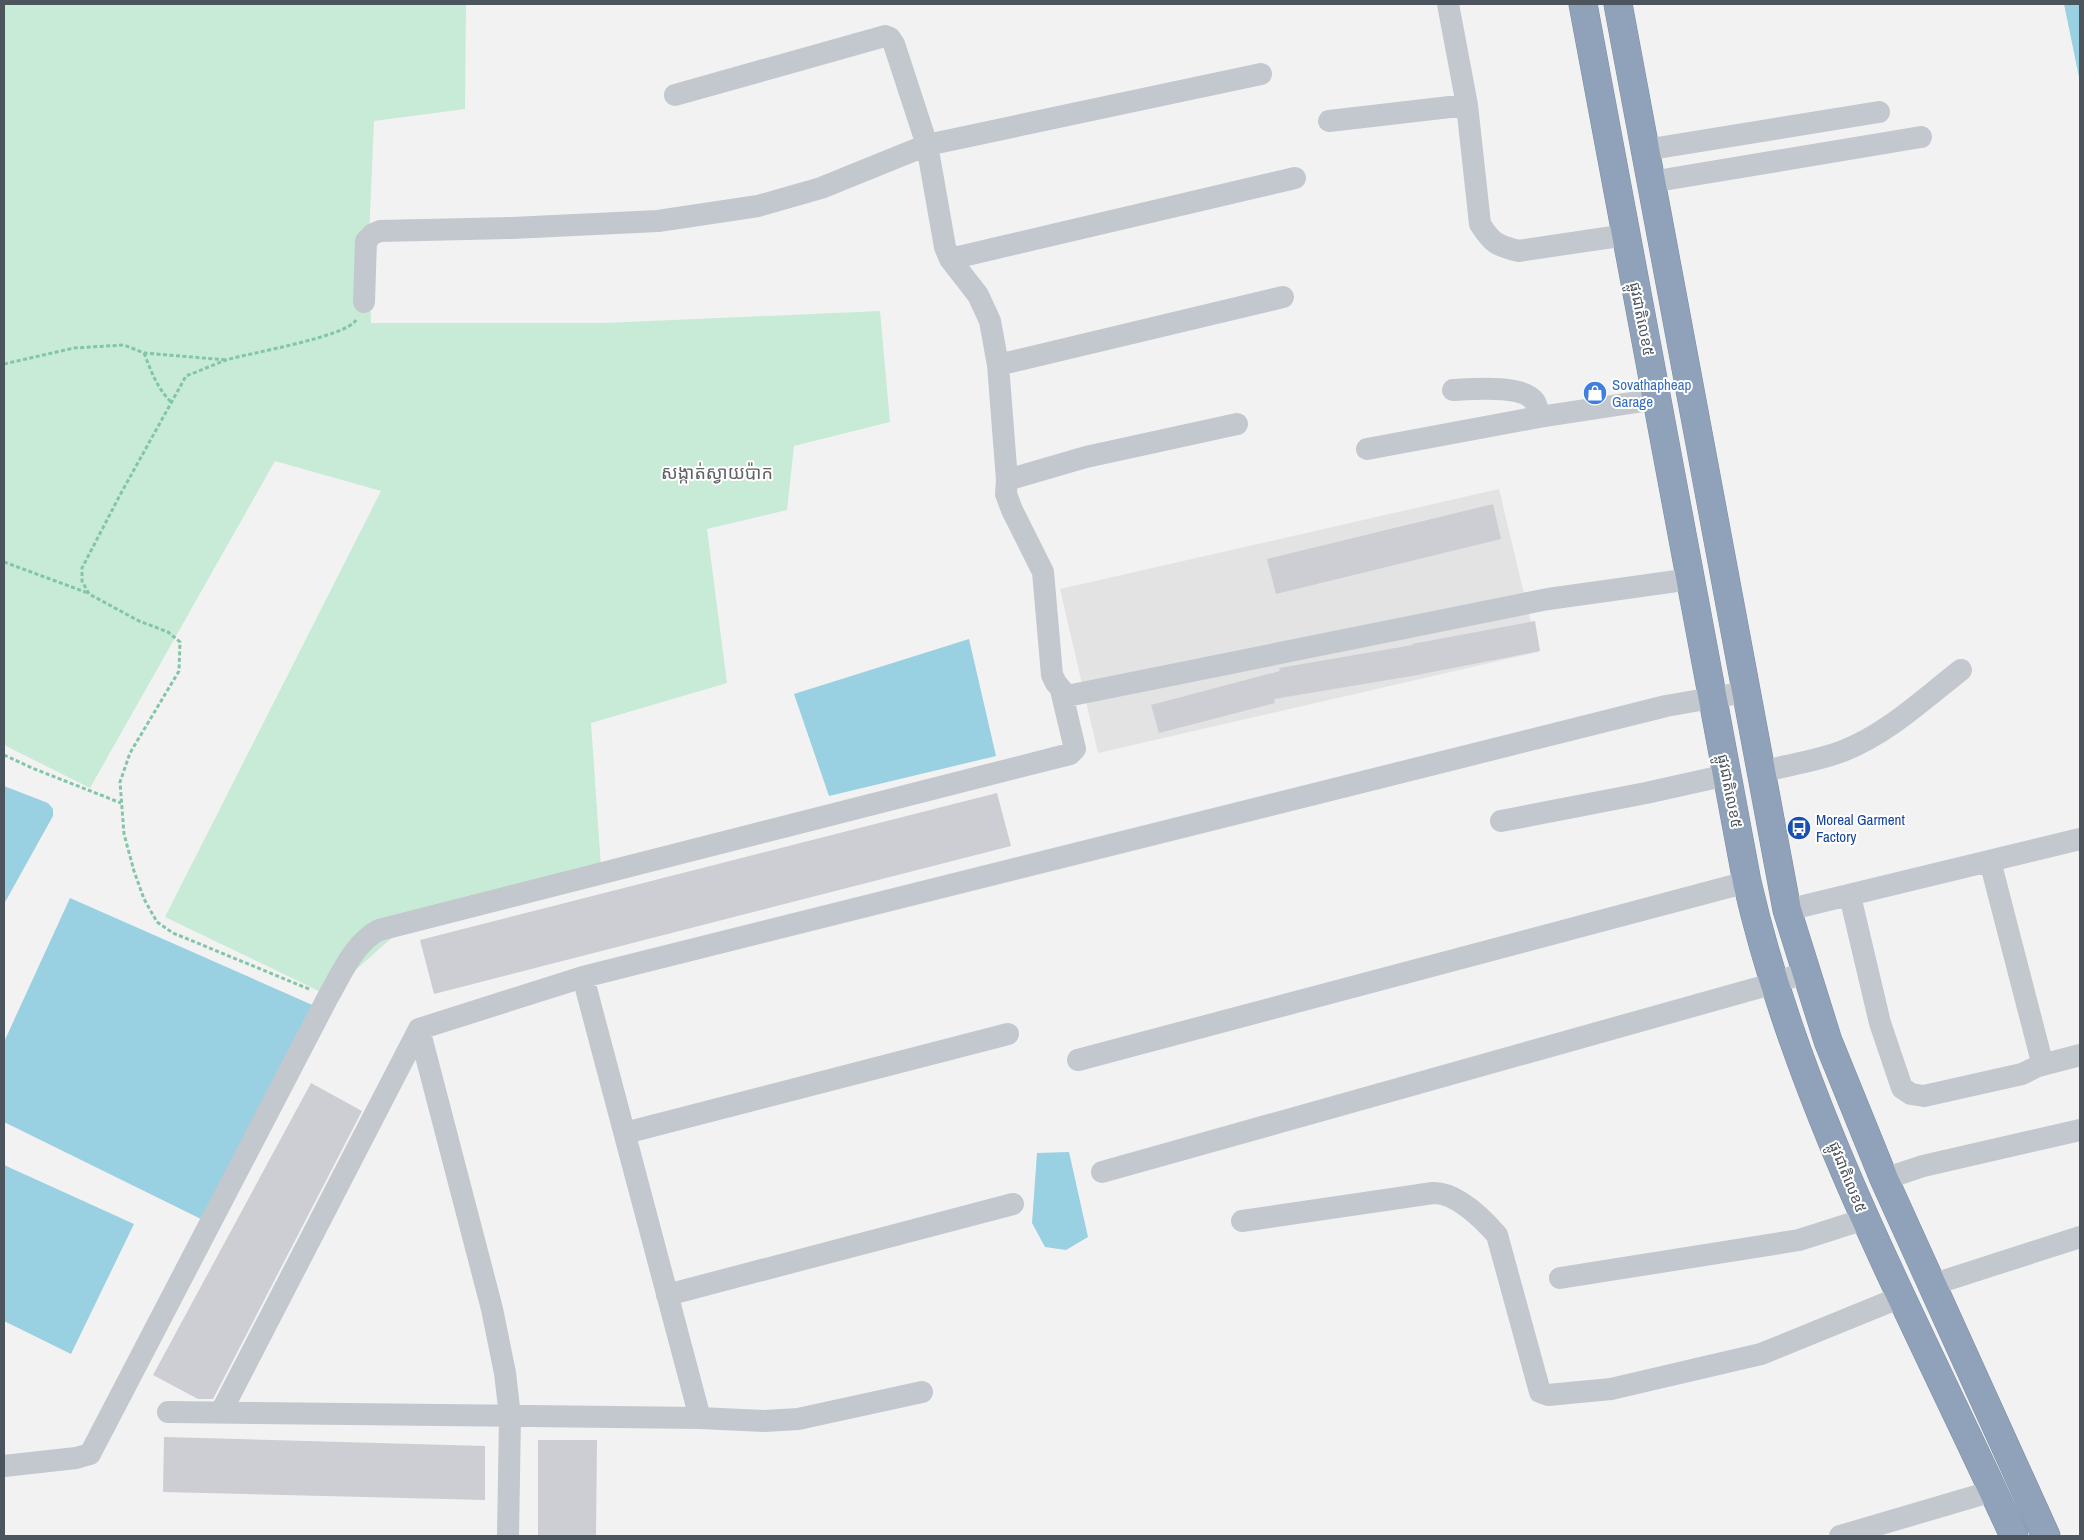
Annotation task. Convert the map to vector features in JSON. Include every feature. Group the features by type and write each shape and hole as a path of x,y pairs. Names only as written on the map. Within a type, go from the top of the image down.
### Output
{"highway":[{"name":"ផ្លូវជាតិលេខ៥","path":"1583,4 1747,882 1756,920 1800,1056 1864,1219 2014,1536"},
{"path":"1618,4 1787,910 1828,1041 1884,1179 2046,1536"},
{"path":"1633,272 1666,265"},
{"path":"1676,498 1708,491"}],"street":[{"path":"1448,4 1467,105 1480,224 1490,240 1503,247 1518,251 1626,235"},
{"path":"4,1466 76,1458 90,1454 328,997 360,943 379,930 1070,754 1075,748 1060,690 1052,675 1043,572 1006,494 1007,480 998,365 990,321 978,295 950,258 945,247 927,145 894,44 890,38 885,36 676,95"},
{"path":"364,302 366,241 373,234 380,231 512,228 658,221 758,206 821,188 927,145 1261,74"},
{"path":"1329,121 1467,105"},
{"path":"1645,150 1880,112"},
{"path":"1651,182 1921,137"},
{"path":"950,258 1295,178"},
{"path":"998,365 1283,297"},
{"path":"1452,390 1497,389 1518,392 1529,396 1535,402 1539,418"},
{"path":"1367,449 1657,398"},
{"path":"1007,480 1086,458 1237,424"},
{"path":"1060,690 1067,696 1079,694 1548,599 1691,580"},
{"path":"1760,772 1843,751 1860,743 1895,721 1961,670"},
{"path":"221,1412 419,1029 584,977 1647,711 1746,692"},
{"path":"1501,821 1727,775"},
{"path":"1787,910 2080,839"},
{"path":"1990,861 2040,1058 2038,1066"},
{"path":"1078,1060 1747,882"},
{"path":"1850,896 1880,1023 1902,1088 1912,1094 1924,1096 2022,1074 2038,1066 2080,1055"},
{"path":"1102,1172 1775,983 1806,972"},
{"path":"584,977 700,1418"},
{"path":"419,1029 492,1310 505,1373 510,1416 508,1536"},
{"path":"625,1133 1008,1034"},
{"path":"1884,1179 1923,1166 2080,1130"},
{"path":"1242,1221 1433,1193 1439,1193 1459,1202 1480,1217 1496,1235 1540,1392 1548,1395 1611,1389 1761,1354 1901,1297"},
{"path":"667,1295 1013,1204"},
{"path":"1560,1278 1798,1240 1864,1219"},
{"path":"1931,1285 2080,1237"},
{"path":"168,1412 700,1418 764,1421 798,1419 922,1392"},
{"path":"1840,1536 1993,1491"}],"path":[{"path":"89,594 82,581 82,568 186,376 228,360 298,343 354,323"},
{"path":"4,364 74,348 124,345 144,353 228,360"},
{"path":"144,353 154,378 171,402"},
{"path":"4,562 89,594 139,621 168,632 180,642 179,671 130,753 120,782 124,834 144,899 157,922 173,933 328,997"},
{"path":"4,755 121,803"}],"shaded area":[{"path":"1499,489 1538,652 1098,753 1060,589"}],"green space":[{"path":"4,4 466,4 465,109 374,121 369,238 371,323 604,323 880,311 890,422 794,446 787,510 707,529 727,683 591,723 601,867 419,914 327,995 165,917 381,491 275,461 90,788 4,745"}],"water":[{"path":"2064,4 2080,4 2080,82"},
{"path":"969,639 996,756 829,796 794,694"},
{"path":"4,786 48,803 53,809 53,816 4,904"},
{"path":"70,898 317,1007 203,1220 4,1122 4,1042"},
{"path":"1069,1152 1088,1237 1066,1250 1045,1247 1032,1223 1037,1153"},
{"path":"4,1165 134,1224 71,1354 4,1321"}],"building":[{"path":"1493,504 1501,539 1276,594 1267,559"},
{"path":"1535,621 1540,651 1412,676 1274,699 1275,703 1159,733 1151,705 1280,671 1279,668 1413,645"},
{"path":"997,793 1011,846 434,994 420,940"},
{"path":"311,1083 362,1111 213,1399 198,1399 153,1375"},
{"path":"164,1437 485,1446 485,1500 163,1492"},
{"path":"538,1440 597,1440 596,1536 538,1536"}],"place":[{"name":"Sovathapheap Garage","path":"1595,393"},
{"name":"Moreal Garment Factory","path":"1799,828"}],"district":[{"name":"សង្កាត់ស្វាយប៉ាក","path":"717,472"}]}
